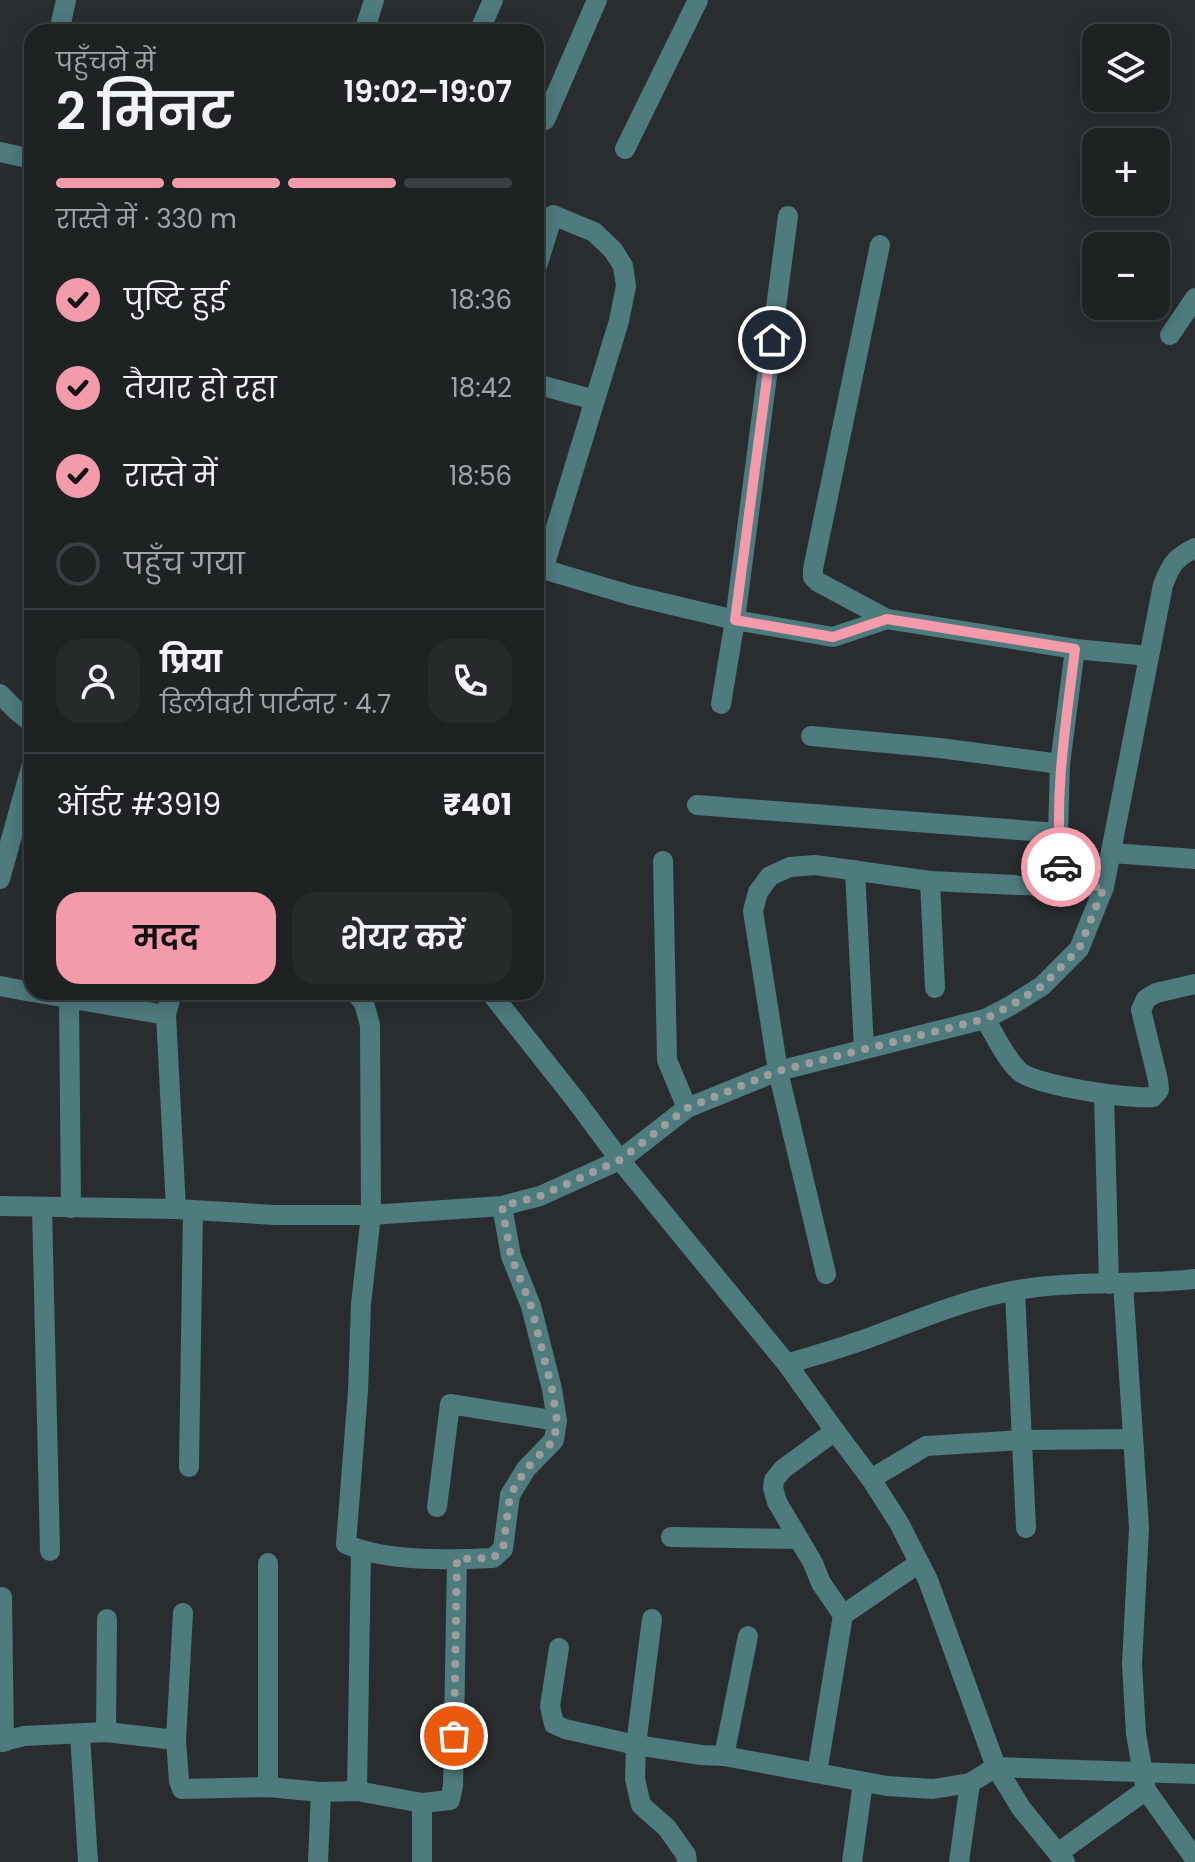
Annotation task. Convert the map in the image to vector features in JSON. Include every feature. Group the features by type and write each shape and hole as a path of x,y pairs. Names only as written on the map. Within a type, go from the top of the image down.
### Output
{"street":[{"path":"61,24 66,0"},
{"path":"366,24 374,0"},
{"path":"482,24 493,0"},
{"path":"545,120 597,0"},
{"path":"625,149 698,0"},
{"path":"0,152 24,157"},
{"path":"544,212 594,232 613,250 623,266 626,286 619,321 595,400 544,553"},
{"path":"721,704 735,620 788,216"},
{"path":"880,245 813,577 887,619 1075,649 1149,656"},
{"path":"1170,335 1189,320 1195,298"},
{"path":"544,386 595,400"},
{"path":"0,1206 371,1215 502,1206 540,1196 620,1160 687,1108 778,1071 985,1019 1010,1006 1042,986 1079,949 1104,887 1163,585 1179,556 1195,548"},
{"path":"544,569 630,595 735,620 833,637 887,619"},
{"path":"1062,886 1058,833 1060,764 1075,649"},
{"path":"0,694 24,717"},
{"path":"811,736 940,748 1060,764"},
{"path":"0,879 24,793"},
{"path":"697,805 1058,833"},
{"path":"1111,853 1195,859"},
{"path":"663,861 667,1060 687,1108"},
{"path":"826,1274 778,1071 753,911 758,892 770,876 790,867 815,865 930,881 1104,887"},
{"path":"855,870 864,1049"},
{"path":"930,881 935,988"},
{"path":"985,1019 1011,1061 1021,1072 1036,1080 1104,1094 1153,1097 1159,1090 1158,1080 1141,1010 1146,999 1156,993 1195,984"},
{"path":"0,986 24,990"},
{"path":"70,1000 71,1208"},
{"path":"94,1000 166,1015"},
{"path":"170,1000 166,1015 185,1210 189,1467"},
{"path":"362,1000 370,1025 371,1215 361,1304 358,1391 346,1544 361,1551 411,1557 493,1558 503,1549 510,1495 526,1469 554,1440 557,1421 552,1389 531,1306 511,1256 502,1206"},
{"path":"496,1000 620,1160 787,1364 871,1479 899,1523 919,1563 955,1651 996,1767 1021,1808 1062,1858 1144,1782"},
{"path":"1104,1094 1116,1284 1139,1528 1132,1664 1136,1734 1144,1782 1195,1859"},
{"path":"42,1207 50,1551"},
{"path":"787,1364 969,1301 1015,1291 1050,1285 1195,1279"},
{"path":"1015,1291 1026,1528"},
{"path":"437,1507 450,1404 557,1421"},
{"path":"817,1773 843,1615 821,1583 813,1563 777,1502 774,1480 783,1469 835,1431"},
{"path":"871,1479 926,1446 1021,1440 1133,1439"},
{"path":"671,1537 799,1539"},
{"path":"357,1791 361,1551"},
{"path":"183,1613 176,1740 182,1789 268,1787 321,1792 357,1791 422,1803 450,1800 453,1786 457,1559"},
{"path":"268,1563 268,1787"},
{"path":"843,1615 919,1563"},
{"path":"2,1597 2,1742 24,1736 106,1732 176,1740"},
{"path":"106,1732 107,1619"},
{"path":"652,1619 636,1745 635,1779 641,1805 667,1828 686,1855 687,1862"},
{"path":"724,1756 748,1636"},
{"path":"559,1648 550,1706 554,1724 636,1745 724,1756 863,1782 933,1789 970,1783 996,1767 1144,1782 1195,1774"},
{"path":"80,1734 88,1862"},
{"path":"852,1862 863,1782"},
{"path":"959,1862 970,1783"},
{"path":"318,1862 321,1792"},
{"path":"422,1803 422,1862"}],"way so far":[{"path":"454,1736 457,1559 493,1558 503,1549 510,1495 526,1469 554,1440 557,1421 531,1306 511,1256 502,1206 540,1196 620,1160 687,1108 778,1071 985,1019 1010,1006 1042,986 1079,949 1104,887 1062,886 1061,867"}],"route":[{"path":"772,340 735,620 833,637 887,619 1075,649 1060,764 1058,833 1061,867"}]}
